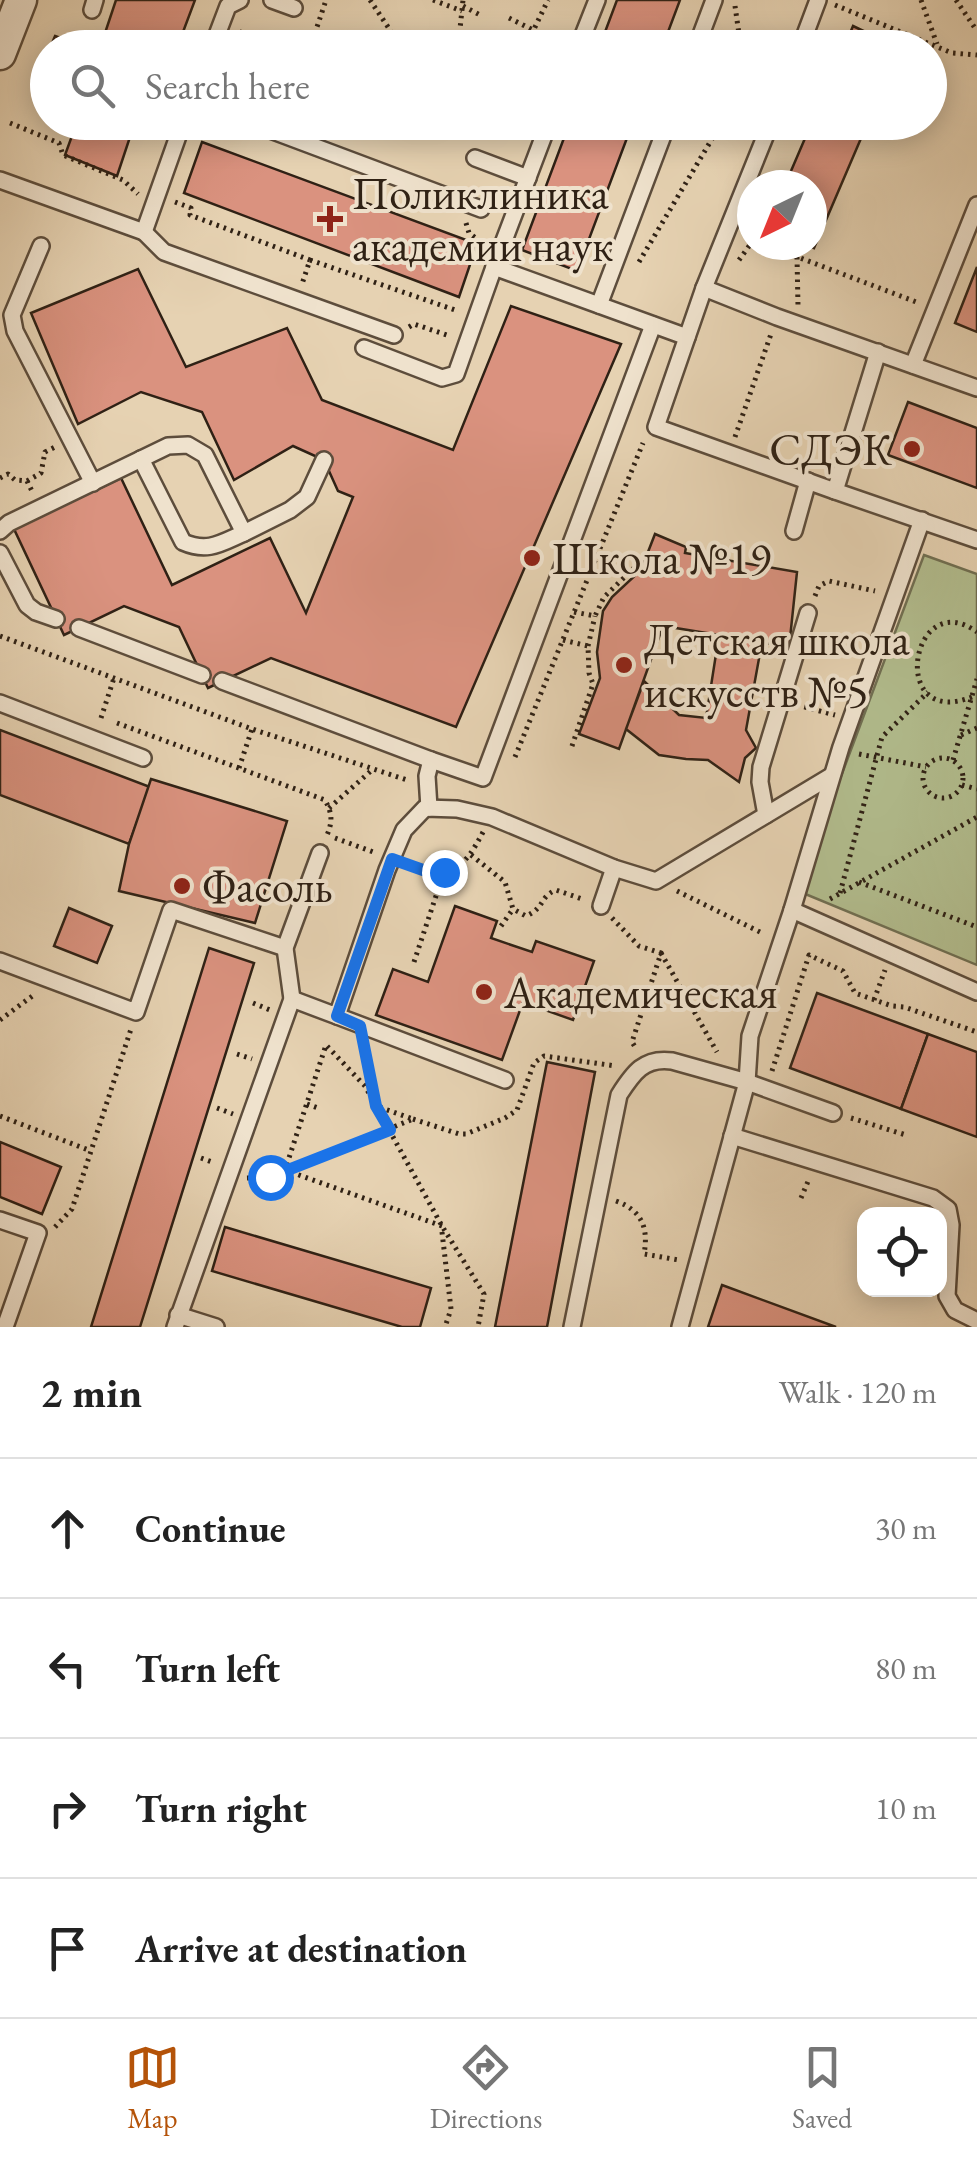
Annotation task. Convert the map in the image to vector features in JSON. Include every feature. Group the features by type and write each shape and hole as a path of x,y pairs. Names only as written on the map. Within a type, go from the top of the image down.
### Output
{"street":[{"path":"0,54 20,0"}],"lane":[{"path":"219,30 228,6 240,0"},
{"path":"272,0 294,8"},
{"path":"585,30 596,0"},
{"path":"703,30 714,0"},
{"path":"808,30 821,0"},
{"path":"144,232 177,140"},
{"path":"296,140 481,210"},
{"path":"364,348 442,378 456,374 542,140"},
{"path":"605,308 662,140"},
{"path":"763,140 704,288 656,427 977,540"},
{"path":"471,151 528,178"},
{"path":"0,180 144,232 164,252 394,335"},
{"path":"913,365 977,204"},
{"path":"41,246 12,315 16,331 93,483"},
{"path":"494,266 687,337"},
{"path":"704,288 977,388"},
{"path":"222,681 482,778 653,325"},
{"path":"835,491 878,352"},
{"path":"0,530 168,446 188,445 205,455 244,533"},
{"path":"141,459 184,542 197,548 213,547 290,510 308,497 324,460"},
{"path":"794,531 808,481"},
{"path":"680,1327 746,1082 750,1036 831,776 922,520"},
{"path":"0,553 27,605 56,619"},
{"path":"766,815 761,767 808,613"},
{"path":"79,628 202,675"},
{"path":"0,703 142,758"},
{"path":"429,808 427,776 431,760"},
{"path":"337,1016 404,830 425,808 457,809 492,817 614,868 656,880 831,776"},
{"path":"216,1327 176,1321 292,999 284,948 320,853"},
{"path":"601,906 614,868"},
{"path":"0,960 136,1012 171,910 284,948"},
{"path":"792,910 977,992"},
{"path":"292,999 506,1080"},
{"path":"572,1327 619,1095 642,1066 672,1061 840,1115"},
{"path":"732,1136 933,1198 948,1209 951,1225 947,1296 955,1310 977,1321"},
{"path":"0,1220 38,1234 5,1327"}],"path":[{"path":"316,30 326,0"},
{"path":"370,0 390,30"},
{"path":"433,0 463,6 482,16"},
{"path":"510,18 533,30 548,0"},
{"path":"734,0 738,30"},
{"path":"821,0 897,30"},
{"path":"922,0 932,30"},
{"path":"956,0 977,31"},
{"path":"947,50 977,55"},
{"path":"10,123 30,131"},
{"path":"52,140 59,143 63,155 123,180 153,207"},
{"path":"471,151 475,140"},
{"path":"605,308 711,140"},
{"path":"172,205 173,202 191,208 190,215 455,310 465,300"},
{"path":"297,300 310,260"},
{"path":"797,260 798,324"},
{"path":"805,260 936,310"},
{"path":"730,454 777,317"},
{"path":"414,324 428,329"},
{"path":"511,767 644,438"},
{"path":"0,478 8,474 27,482 41,473 45,452 70,439"},
{"path":"27,482 40,508"},
{"path":"570,749 594,684 589,673 588,646 595,616 604,596 634,568"},
{"path":"808,613 819,586 829,581 895,596"},
{"path":"574,612 595,616"},
{"path":"972,697 942,701 928,692 917,674 916,657 931,631 943,624 954,622 977,632"},
{"path":"0,636 388,776"},
{"path":"563,640 588,646"},
{"path":"101,718 114,677"},
{"path":"952,760 977,679"},
{"path":"840,893 882,737 928,692"},
{"path":"782,700 838,716"},
{"path":"960,735 977,728"},
{"path":"239,768 252,729"},
{"path":"172,742 325,800 332,823 327,835 423,870 448,872 471,854 484,829"},
{"path":"860,754 926,767"},
{"path":"936,759 952,760 962,772 962,785 954,795 934,796 925,786 926,767 936,759"},
{"path":"329,808 372,770"},
{"path":"962,785 977,789"},
{"path":"830,898 977,817"},
{"path":"471,854 505,882 509,890 512,909 501,926"},
{"path":"414,962 444,872"},
{"path":"656,880 764,934"},
{"path":"859,882 977,926"},
{"path":"512,909 526,916 537,911 548,893 556,890 572,896"},
{"path":"601,906 640,946 661,953 718,1053 746,1082"},
{"path":"376,1106 466,1134 517,1110 534,1063 544,1056 642,1066 632,1042 661,953"},
{"path":"766,1090 810,956 844,971 855,992 977,1032"},
{"path":"0,1020 54,981"},
{"path":"874,1000 878,988"},
{"path":"360,1026 376,1106"},
{"path":"284,1170 326,1045 365,1086 484,1294 478,1327"},
{"path":"38,1234 56,1227 72,1209 126,1046"},
{"path":"307,1104 318,1108"},
{"path":"840,1115 906,1134"},
{"path":"0,1116 92,1151"},
{"path":"270,1177 413,1119"},
{"path":"284,1170 442,1226"},
{"path":"801,1198 804,1190"},
{"path":"599,1195 628,1205 642,1217 644,1254 696,1263"},
{"path":"442,1226 452,1310 445,1327"}],"green space":[{"path":"924,555 977,574 977,965 798,891"}],"building":[{"path":"116,0 195,0 184,30 106,30"},
{"path":"617,0 680,0 669,30 606,30"},
{"path":"70,140 129,140 117,176 65,155"},
{"path":"563,140 626,140 577,271 522,250"},
{"path":"804,140 860,140 827,218 827,170 791,170"},
{"name":"Поликлиника академии наук","path":"202,142 477,244 459,297 184,193"},
{"path":"977,267 977,332 955,323"},
{"path":"138,269 186,367 287,328 322,400 453,450 511,306 621,344 456,727 271,658 208,688 179,627 124,606 64,635 14,529 121,478 172,585 270,538 306,613 353,497 338,491 324,460 293,446 234,480 202,412 141,392 78,424 31,313"},
{"path":"908,402 977,428 977,488 888,455"},
{"name":"Детская школа искусств №5","path":"655,534 686,547 685,553 797,572 789,648 762,642 746,730 756,748 745,758 739,782 708,760 659,755 626,729 619,749 579,734 600,678 597,652 603,611 641,570","holes":["663,626 719,635 706,718 679,715 644,681 629,720"]},
{"path":"0,730 150,787 129,844 0,795"},
{"path":"151,779 287,821 255,923 119,891 129,844"},
{"name":"Академическая","path":"455,906 497,921 491,938 532,952 536,941 594,961 573,1020 523,1002 502,1060 376,1015 393,969 428,982"},
{"path":"69,908 112,926 97,963 54,946"},
{"path":"209,948 254,963 140,1327 91,1327"},
{"path":"817,993 928,1034 901,1109 790,1068"},
{"path":"928,1034 977,1052 977,1137 901,1109"},
{"path":"547,1062 595,1072 547,1327 495,1327"},
{"path":"0,1142 61,1167 42,1214 0,1197"},
{"path":"225,1227 431,1288 420,1327 402,1327 212,1271"},
{"path":"722,1285 836,1327 708,1327"}],"place":[{"name":"Поликлиника академии наук","path":"330,219"},
{"name":"СДЭК","path":"912,449"},
{"name":"Школа №19","path":"532,558"},
{"name":"Детская школа искусств №5","path":"624,665"},
{"name":"Фасоль","path":"182,886"},
{"name":"Академическая","path":"484,992"}],"route":[{"path":"270,1177 390,1130 376,1106 360,1026 337,1016 392,859 423,870 444,872"}]}
